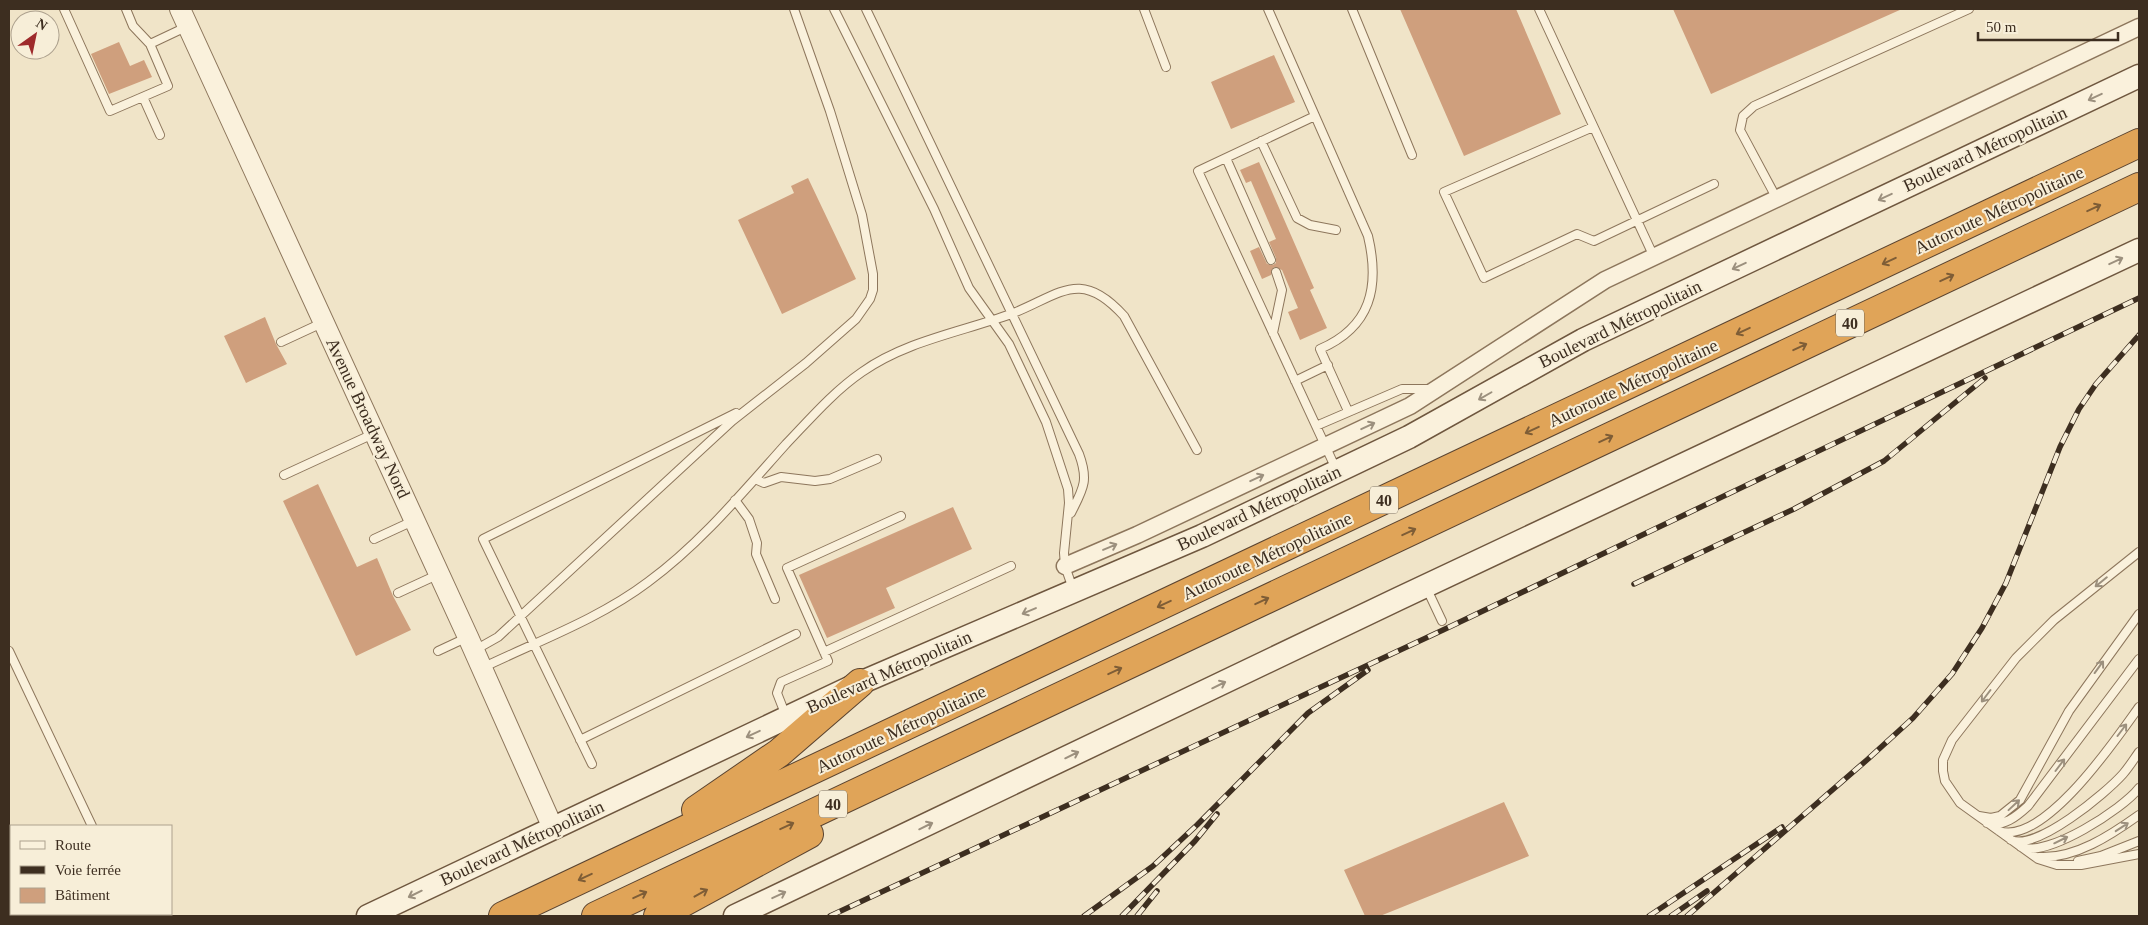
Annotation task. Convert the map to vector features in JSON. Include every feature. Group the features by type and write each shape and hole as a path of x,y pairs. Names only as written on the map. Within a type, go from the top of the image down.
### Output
{"highway":[{"name":"Autoroute Métropolitaine","path":"503,916 2139,144"},
{"name":"40","path":"596,916 2139,187"},
{"path":"629,856 779,754 860,683"},
{"path":"658,916 1071,692"}],"main road":[{"name":"Boulevard Métropolitain","path":"368,916 860,683 1202,536 1444,419 1583,340 2139,76"},
{"path":"735,916 1426,586 2139,250"}],"street":[{"name":"Avenue Broadway Nord","path":"184,18 475,652 553,828"},
{"name":"Boulevard Métropolitain","path":"1065,566 1137,535 1410,406 1585,292 1654,257 2139,27"}],"lane":[{"path":"64,9 110,111 168,86 150,44 133,26 126,9"},
{"path":"475,652 498,637 724,427 806,363 856,319 873,290 873,274 862,214 794,9"},
{"path":"834,9 934,209 969,288 1009,344 1046,422 1068,488 1065,566 1074,592"},
{"path":"866,9 1012,313 1084,469 1084,487 1067,520"},
{"path":"1144,9 1166,67"},
{"path":"1268,9 1368,236 1373,267 1372,288 1362,316 1346,335 1320,349 1348,411"},
{"path":"1352,9 1412,155"},
{"path":"1539,9 1654,257"},
{"path":"1777,199 1740,130 1743,116 1754,106 1969,9"},
{"path":"150,44 184,18"},
{"path":"142,97 160,135"},
{"path":"1315,116 1198,171 1337,471"},
{"path":"1593,127 1444,192 1484,278 1577,234 1594,241 1714,184"},
{"path":"1261,142 1297,218 1310,225 1336,230"},
{"path":"1226,158 1271,260"},
{"path":"1273,334 1282,290 1276,272"},
{"path":"438,651 475,652 532,644 598,613 631,594 683,552 755,479 820,408 862,372 922,342 1012,313 1072,287 1086,288 1112,302 1131,327 1197,450"},
{"path":"281,342 324,323"},
{"path":"1295,381 1328,366"},
{"path":"1316,426 1402,389 1438,389"},
{"path":"592,764 532,644 483,539 751,405"},
{"path":"284,475 375,433"},
{"path":"755,479 764,483 781,477 815,481 830,479 877,459"},
{"path":"735,500 749,519 757,543 756,554 775,599"},
{"path":"787,718 778,698 778,686 782,682 828,661 787,568 901,516"},
{"path":"374,539 414,520"},
{"path":"2139,552 2034,638 1998,680 1952,740 1943,760 1945,781 1960,803 2028,854 2048,863 2081,865 2139,854"},
{"path":"824,652 1011,566"},
{"path":"398,593 439,574"},
{"path":"1426,586 1442,621"},
{"path":"1970,812 1983,818 2000,816 2020,800 2069,711 2139,614"},
{"path":"580,740 796,634"},
{"path":"9,651 92,825"},
{"path":"1985,823 2001,824 2017,816 2028,806 2139,659"},
{"path":"1995,830 2011,834 2034,824 2048,814 2085,778 2139,707"},
{"path":"2005,837 2015,842 2024,842 2050,832 2118,779 2139,752"},
{"path":"2015,844 2026,849 2034,849 2059,842 2120,806 2139,788"},
{"path":"2028,854 2040,858 2066,854 2112,833 2139,815"},
{"path":"2048,863 2101,856 2139,841"}],"building":[{"path":"1400,9 1516,9 1561,114 1464,156"},
{"path":"1673,9 1902,9 1711,94"},
{"path":"119,42 130,66 144,60 152,77 109,94 91,54"},
{"path":"1274,55 1295,102 1231,129 1211,82"},
{"path":"1259,162 1314,288 1310,290 1327,328 1300,340 1288,312 1298,308 1282,270 1274,267 1271,275 1262,279 1250,251 1259,247 1267,264 1273,265 1276,263 1276,258 1269,242 1276,239 1251,181 1246,183 1240,170"},
{"path":"808,178 856,279 782,314 738,220 794,193 791,186"},
{"path":"265,317 287,364 246,383 224,336"},
{"path":"318,484 357,567 377,558 393,596 411,630 356,656 283,501"},
{"path":"953,507 972,549 886,588 895,608 827,638 799,575"},
{"path":"1504,802 1529,856 1380,916 1365,916 1344,870"}],"railway":[{"path":"830,916 1443,630 2139,298"},
{"path":"1687,916 1913,718 1952,674 1982,628 2006,583 2060,447 2079,409 2096,384 2139,335"},
{"path":"1634,584 1794,509 1884,461 1985,378"},
{"path":"1084,916 1153,866 1197,825 1308,713 1368,670"},
{"path":"1122,916 1195,841 1217,814"},
{"path":"1649,916 1782,827"},
{"path":"1137,916 1157,891"},
{"path":"1671,916 1707,891"}]}
